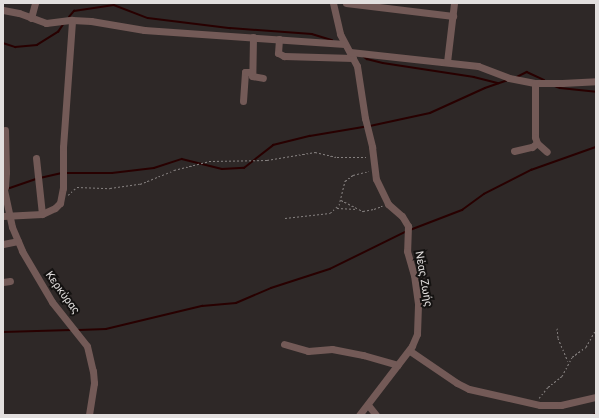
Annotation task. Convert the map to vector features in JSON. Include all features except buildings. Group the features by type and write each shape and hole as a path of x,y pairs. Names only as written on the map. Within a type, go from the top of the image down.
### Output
{"street":[{"path":"31,18 35,3"},
{"name":"Νέας Ζωής","path":"332,3 338,30 357,66 373,156 373,168 378,184 388,204 402,216 408,226 407,251 414,275 418,312 417,334 410,351 359,415"},
{"path":"346,3 453,16"},
{"path":"447,62 454,3"},
{"path":"3,10 19,13 46,23 72,20 91,21 144,30 345,44"},
{"path":"6,216 42,214 55,208 60,203 63,188 63,147 72,20"},
{"path":"253,37 252,76 263,78"},
{"path":"279,39 278,52 284,56 352,55 447,62 478,66 509,78 535,82 562,83 596,81"},
{"path":"243,101 245,72 252,72"},
{"path":"535,82 537,143 547,152"},
{"name":"Κερκύρας","path":"5,130 6,172 4,186 6,216 35,275 52,302 87,346 93,371 94,383 89,415"},
{"path":"514,151 532,147 537,143"},
{"path":"36,158 42,214"},
{"path":"3,244 18,241"},
{"path":"284,344 308,351 332,349 363,355 398,365"},
{"path":"410,351 462,386 532,403 561,405 596,397"},
{"path":"368,404 376,415"}],"path":[{"path":"60,203 77,187 110,188 133,186 174,170 209,161 267,160 315,152 336,157 373,156"},
{"path":"337,208 341,200 345,181 353,175 369,171 373,168"},
{"path":"341,200 360,210"},
{"path":"285,218 324,215 337,208 368,211 388,204"},
{"path":"557,328 558,338 569,362"},
{"path":"532,403 539,398 548,387 558,380 577,352 586,347 596,329"}],"waterway":[{"path":"69,17 74,11 114,5 148,18 230,28 312,34 332,40"},
{"path":"3,43 15,47 37,45 58,32 64,23"},
{"path":"363,56 367,59 383,63 474,77 498,83"},
{"path":"517,77 527,72 544,80"},
{"path":"370,126 430,113 485,88 508,80"},
{"path":"555,86 560,88 596,92"},
{"path":"65,173 112,173 154,168 182,159 222,169 244,168 273,145 310,136 364,127"},
{"path":"410,230 462,210 484,194 531,170 596,147"},
{"path":"40,178 61,173"},
{"path":"7,189 36,179"},
{"path":"79,330 106,329 202,306 236,303 271,288 330,269 405,232"},
{"path":"3,332 71,330"}]}
